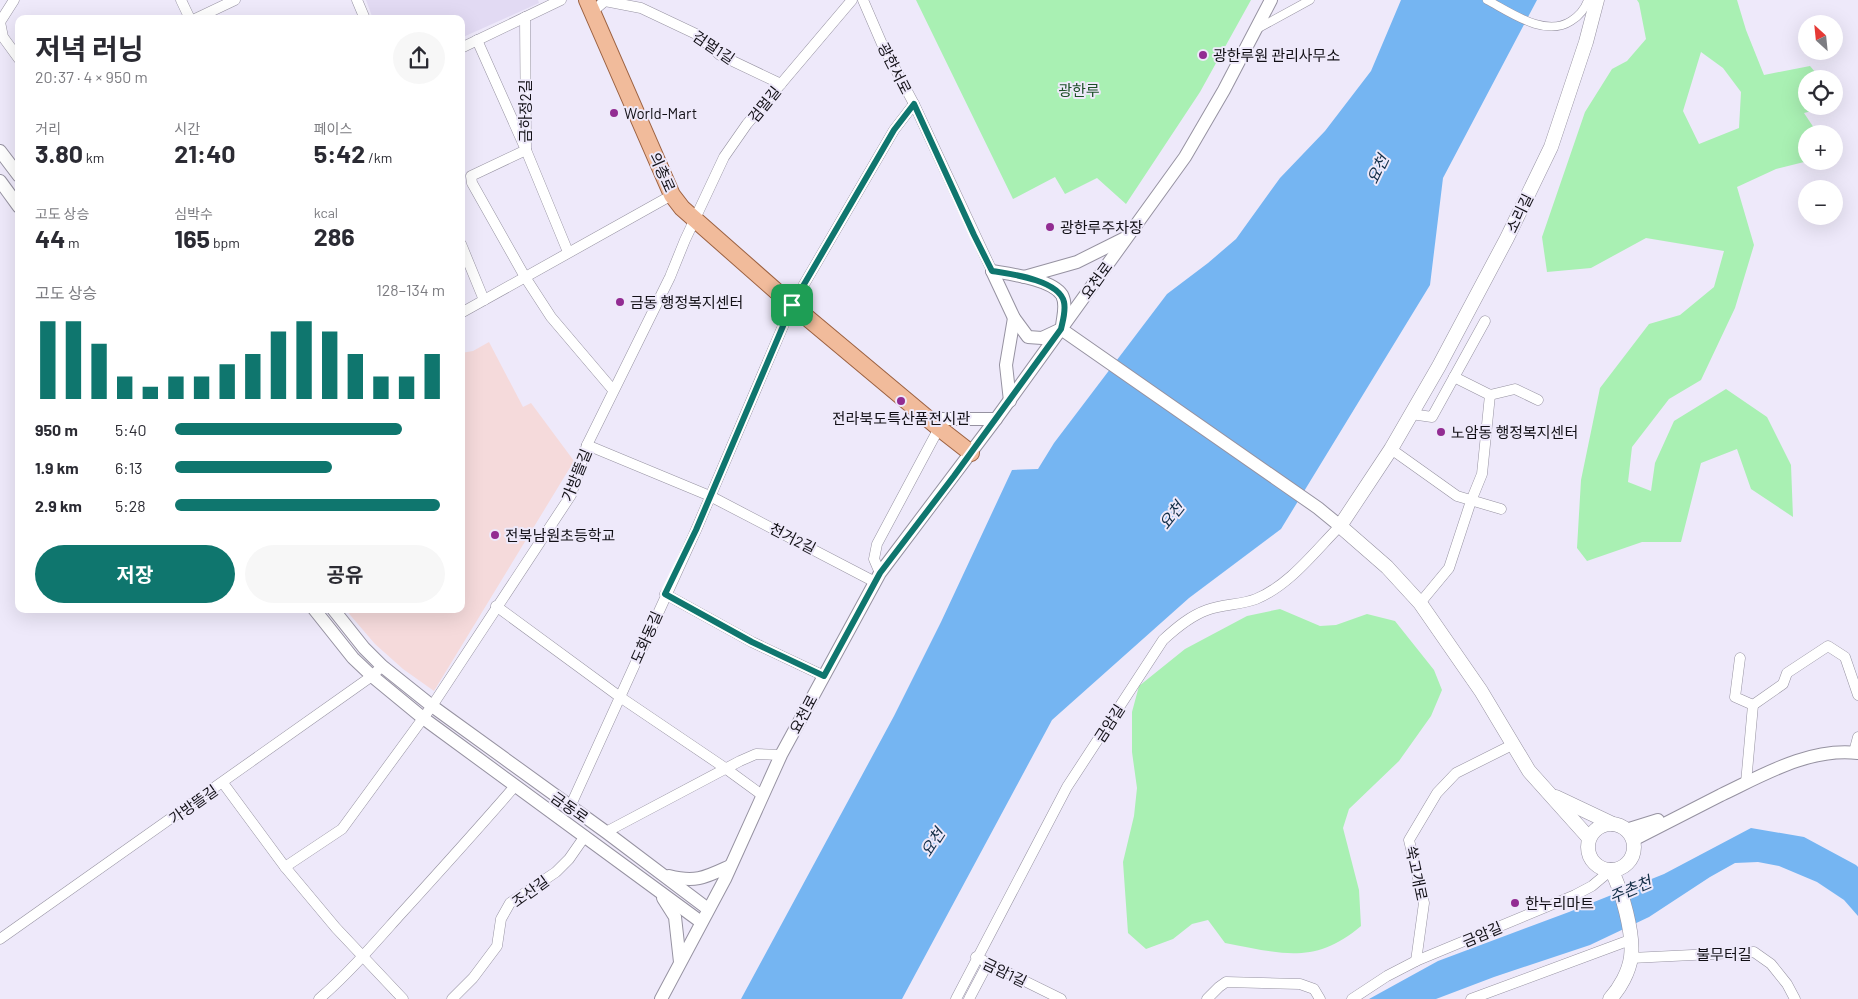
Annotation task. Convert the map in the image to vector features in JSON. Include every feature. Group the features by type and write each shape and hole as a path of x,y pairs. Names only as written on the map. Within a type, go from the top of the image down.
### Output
{"main road":[{"name":"소리길","path":"1340,526 1411,414 1507,238 1551,147 1586,42 1597,0"},
{"name":"의총로","path":"589,6 672,195 682,208 792,305 971,453"},
{"path":"1340,526 1387,567 1420,602 1481,691 1528,770 1589,838"},
{"path":"1548,793 1613,824 1629,835 1633,851 1631,858 1619,868 1612,870 1604,869 1591,859 1588,853 1589,838 1599,827 1613,824"},
{"path":"1610,999 1619,990 1631,958 1630,937 1618,884 1612,870"}],"street":[{"path":"14,0 0,22 3,37 15,54"},
{"path":"181,0 188,15"},
{"path":"203,15 235,0"},
{"path":"357,0 363,15"},
{"path":"465,46 561,0"},
{"name":"검멀길","path":"695,221 724,157 743,130 852,0"},
{"name":"광한서로","path":"863,0 882,44 914,104 992,271"},
{"name":"요천로","path":"661,999 730,866 781,755 877,578 1010,400 1185,158 1271,0"},
{"path":"1256,29 1310,0"},
{"path":"1487,0 1534,24 1543,27 1556,27 1567,24 1574,19 1585,7 1588,0"},
{"name":"검멀1길","path":"589,6 606,1 641,8 696,34 720,56 780,84"},
{"name":"금하정2길","path":"524,17 526,150 471,176 472,183 525,277"},
{"path":"477,40 526,150 568,252"},
{"path":"792,305 890,136 914,104"},
{"path":"0,150 15,171"},
{"path":"0,181 15,202"},
{"path":"465,311 672,195"},
{"name":"가방뜰길","path":"432,706 496,606 571,495 587,445 670,277 695,221"},
{"path":"1024,277 1078,262 1128,237"},
{"path":"465,254 484,300"},
{"path":"992,271 1024,277 1052,288 1062,295 1064,311 1061,329"},
{"path":"992,271 1014,318 1028,337 1035,338 1061,329"},
{"path":"525,277 551,318 613,390"},
{"name":"도화동길","path":"570,807 710,496 792,305"},
{"path":"1010,400 1006,365 1014,318"},
{"path":"1411,414 1432,418 1485,321"},
{"path":"1061,329 1318,508 1340,526"},
{"path":"1454,377 1490,395 1515,389 1538,400"},
{"path":"1420,602 1449,568 1482,474 1490,395"},
{"path":"877,578 874,558 877,544 933,423 996,419"},
{"path":"587,445 710,496"},
{"path":"1390,449 1457,496 1501,509"},
{"name":"천거2길","path":"710,496 877,578"},
{"name":"금암길","path":"956,999 1067,787 1163,640 1180,625 1208,609 1255,599 1273,590 1340,526"},
{"path":"665,594 752,642 824,676"},
{"path":"496,606 620,696 762,795"},
{"name":"금동로","path":"317,613 353,658 423,718 701,922"},
{"name":"금동로","path":"336,613 364,648 382,666 432,706 606,832 708,909"},
{"path":"1746,783 1753,705 1783,684 1787,674 1828,646 1845,657 1858,696"},
{"path":"1740,658 1735,697 1753,705"},
{"name":"가방뜰길","path":"0,939 223,783 372,676 382,666"},
{"path":"285,867 342,829 432,706"},
{"path":"1629,835 1690,811 1746,783 1807,757 1824,754 1856,753 1858,737"},
{"name":"쑥고개로","path":"1416,961 1424,902 1409,840 1437,793 1456,773 1512,745"},
{"path":"606,832 725,768 756,754 781,755"},
{"path":"223,783 285,867 336,928 403,999"},
{"path":"319,999 362,956 474,834 515,786"},
{"name":"조산길","path":"452,999 473,978 497,946 500,919 510,903 556,872 569,859 585,836"},
{"path":"662,875 684,880 705,878 730,866"},
{"name":"금암길","path":"1352,999 1386,976 1416,961 1575,895 1592,886 1612,870"},
{"path":"653,887 667,903 675,917 680,963"},
{"path":"1471,999 1630,937"},
{"name":"불무터길","path":"1631,958 1754,952 1772,964 1787,984 1795,999"},
{"name":"금암1길","path":"976,958 1061,999"},
{"path":"969,999 988,963"},
{"path":"1207,999 1226,982 1300,984 1314,988 1320,999"}],"shaded area":[{"path":"366,0 538,0 539,3 465,36 465,15 372,15"},
{"name":"전북남원초등학교","path":"489,342 523,407 531,403 574,461 434,691 403,669 375,644 348,613 465,613 465,352 473,351"}],"green space":[{"name":"광한루","path":"916,0 1251,0 1200,92 1126,204 1097,178 1065,194 1055,177 1013,199"},
{"path":"1637,0 1737,0 1746,30 1764,75 1810,66 1813,70 1798,70 1798,115 1805,115 1812,125 1798,125 1798,164 1776,169 1737,187 1754,245 1735,308 1701,380 1669,399 1632,447 1628,482 1651,491 1655,463 1674,421 1726,389 1767,417 1791,465 1793,517 1751,489 1737,449 1701,463 1681,542 1642,542 1587,561 1577,548 1581,480 1600,388 1649,324 1680,315 1714,287 1724,251 1646,238 1591,268 1547,272 1542,237 1585,112 1612,69 1627,61 1646,39","holes":["1701,52 1723,68 1741,92 1739,128 1699,144 1683,111"]},
{"path":"1280,609 1320,626 1336,625 1367,614 1395,621 1434,670 1442,690 1431,716 1399,761 1349,809 1343,828 1359,890 1361,926 1344,939 1328,947 1312,952 1280,953 1225,943 1208,920 1192,924 1173,939 1146,949 1128,933 1123,862 1134,816 1137,788 1132,752 1132,712 1139,686 1185,649 1247,616"}],"water":[{"name":"요천","path":"1401,0 1537,0 1443,178 1430,285 1281,529 1189,598 1052,720 902,999 741,999 894,716 941,622 1012,470 1038,469 1054,443 1167,294 1236,239 1280,178 1325,131 1371,71"},
{"name":"주촌천","path":"1751,828 1804,837 1856,865 1858,867 1858,916 1844,900 1817,882 1779,866 1758,862 1735,863 1649,917 1590,945 1494,977 1436,999 1369,999 1438,961 1664,874"}],"place":[{"name":"광한루원 관리사무소","path":"1203,55"},
{"name":"World-Mart","path":"614,113"},
{"name":"광한루주차장","path":"1050,227"},
{"name":"금동 행정복지센터","path":"620,302"},
{"name":"전라북도특산품전시관","path":"901,401"},
{"name":"노암동 행정복지센터","path":"1441,432"},
{"name":"전북남원초등학교","path":"495,535"},
{"name":"한누리마트","path":"1515,903"}],"route":[{"path":"914,104 992,271 1035,280 1058,291 1062,295 1064,302 1061,329 954,476 880,573 824,676 752,642 665,594 696,530 792,305 823,255 878,156 894,130 914,104"}]}
